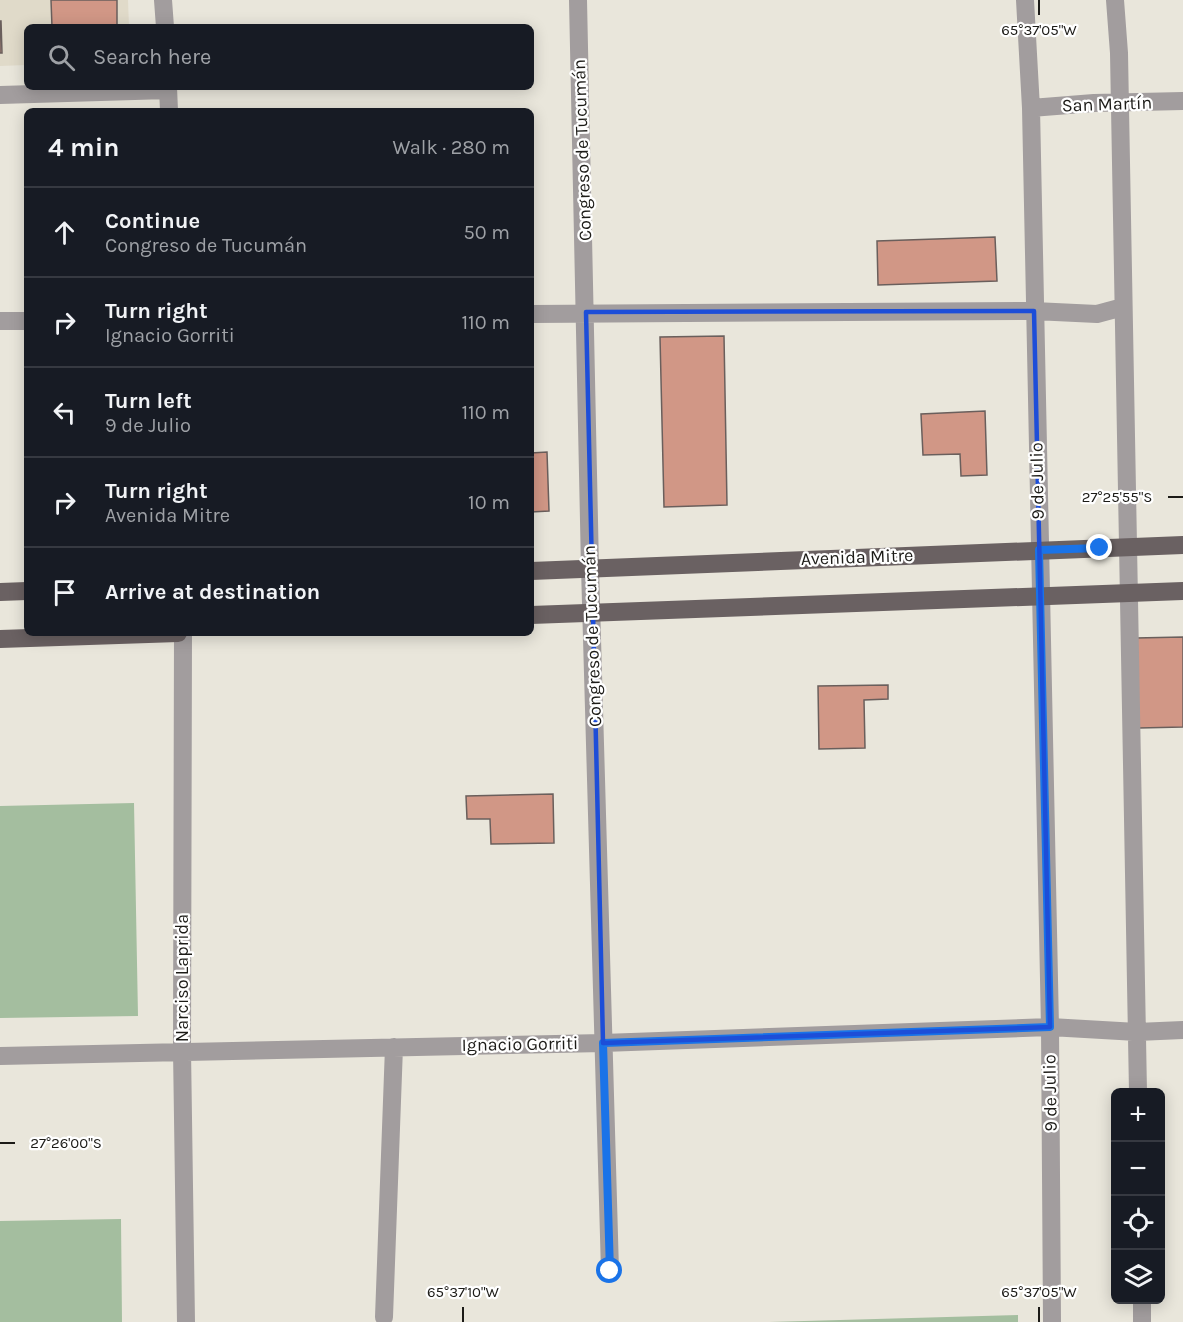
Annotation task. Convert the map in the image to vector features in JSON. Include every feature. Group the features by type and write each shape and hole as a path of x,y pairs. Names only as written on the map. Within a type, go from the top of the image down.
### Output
{"main road":[{"name":"Avenida Mitre","path":"534,571 1183,544"},
{"path":"0,592 24,591"},
{"path":"534,615 1183,591"},
{"path":"0,639 89,636"}],"street":[{"path":"163,0 165,24"},
{"name":"Congreso de Tucumán","path":"578,0 591,612 610,1271"},
{"name":"9 de Julio","path":"1025,0 1031,108 1050,1027 1052,1322"},
{"path":"1115,0 1120,102 1138,1088"},
{"path":"0,95 120,90"},
{"path":"168,90 169,108"},
{"name":"San Martín","path":"1031,108 1120,102 1183,101"},
{"path":"534,314 1034,312 1097,314 1123,307"},
{"path":"0,321 24,321"},
{"name":"Narciso Laprida","path":"183,636 182,1050 186,1322"},
{"name":"Ignacio Gorriti","path":"0,1056 182,1050 603,1043 1050,1027 1137,1032 1183,1030"},
{"path":"384,1317 394,1047"},
{"path":"1142,1304 1142,1322"}],"highlighted area":[{"path":"1034,311 1050,1027 603,1043 586,312"}],"shaded area":[{"path":"0,0 128,0 129,24 24,24 24,65 0,66"}],"green space":[{"path":"134,803 138,1016 0,1018 0,806"},
{"path":"121,1219 122,1322 0,1322 0,1221"},
{"path":"1018,1315 1018,1322 769,1322"}],"building":[{"path":"51,0 117,0 117,24 52,24"},
{"path":"1,21 2,53 0,53"},
{"path":"995,237 997,281 878,285 877,241"},
{"path":"724,336 727,505 664,507 660,337"},
{"path":"985,411 987,475 961,476 960,454 923,455 921,414"},
{"path":"547,452 549,511 534,512 534,453"},
{"path":"1183,637 1183,727 1139,728 1136,638"},
{"path":"888,685 888,699 864,700 865,748 819,749 818,686"},
{"path":"553,794 554,843 491,844 490,819 467,819 466,796"}],"route":[{"path":"610,1271 603,1043 1050,1027 1039,550 1100,548"}]}
